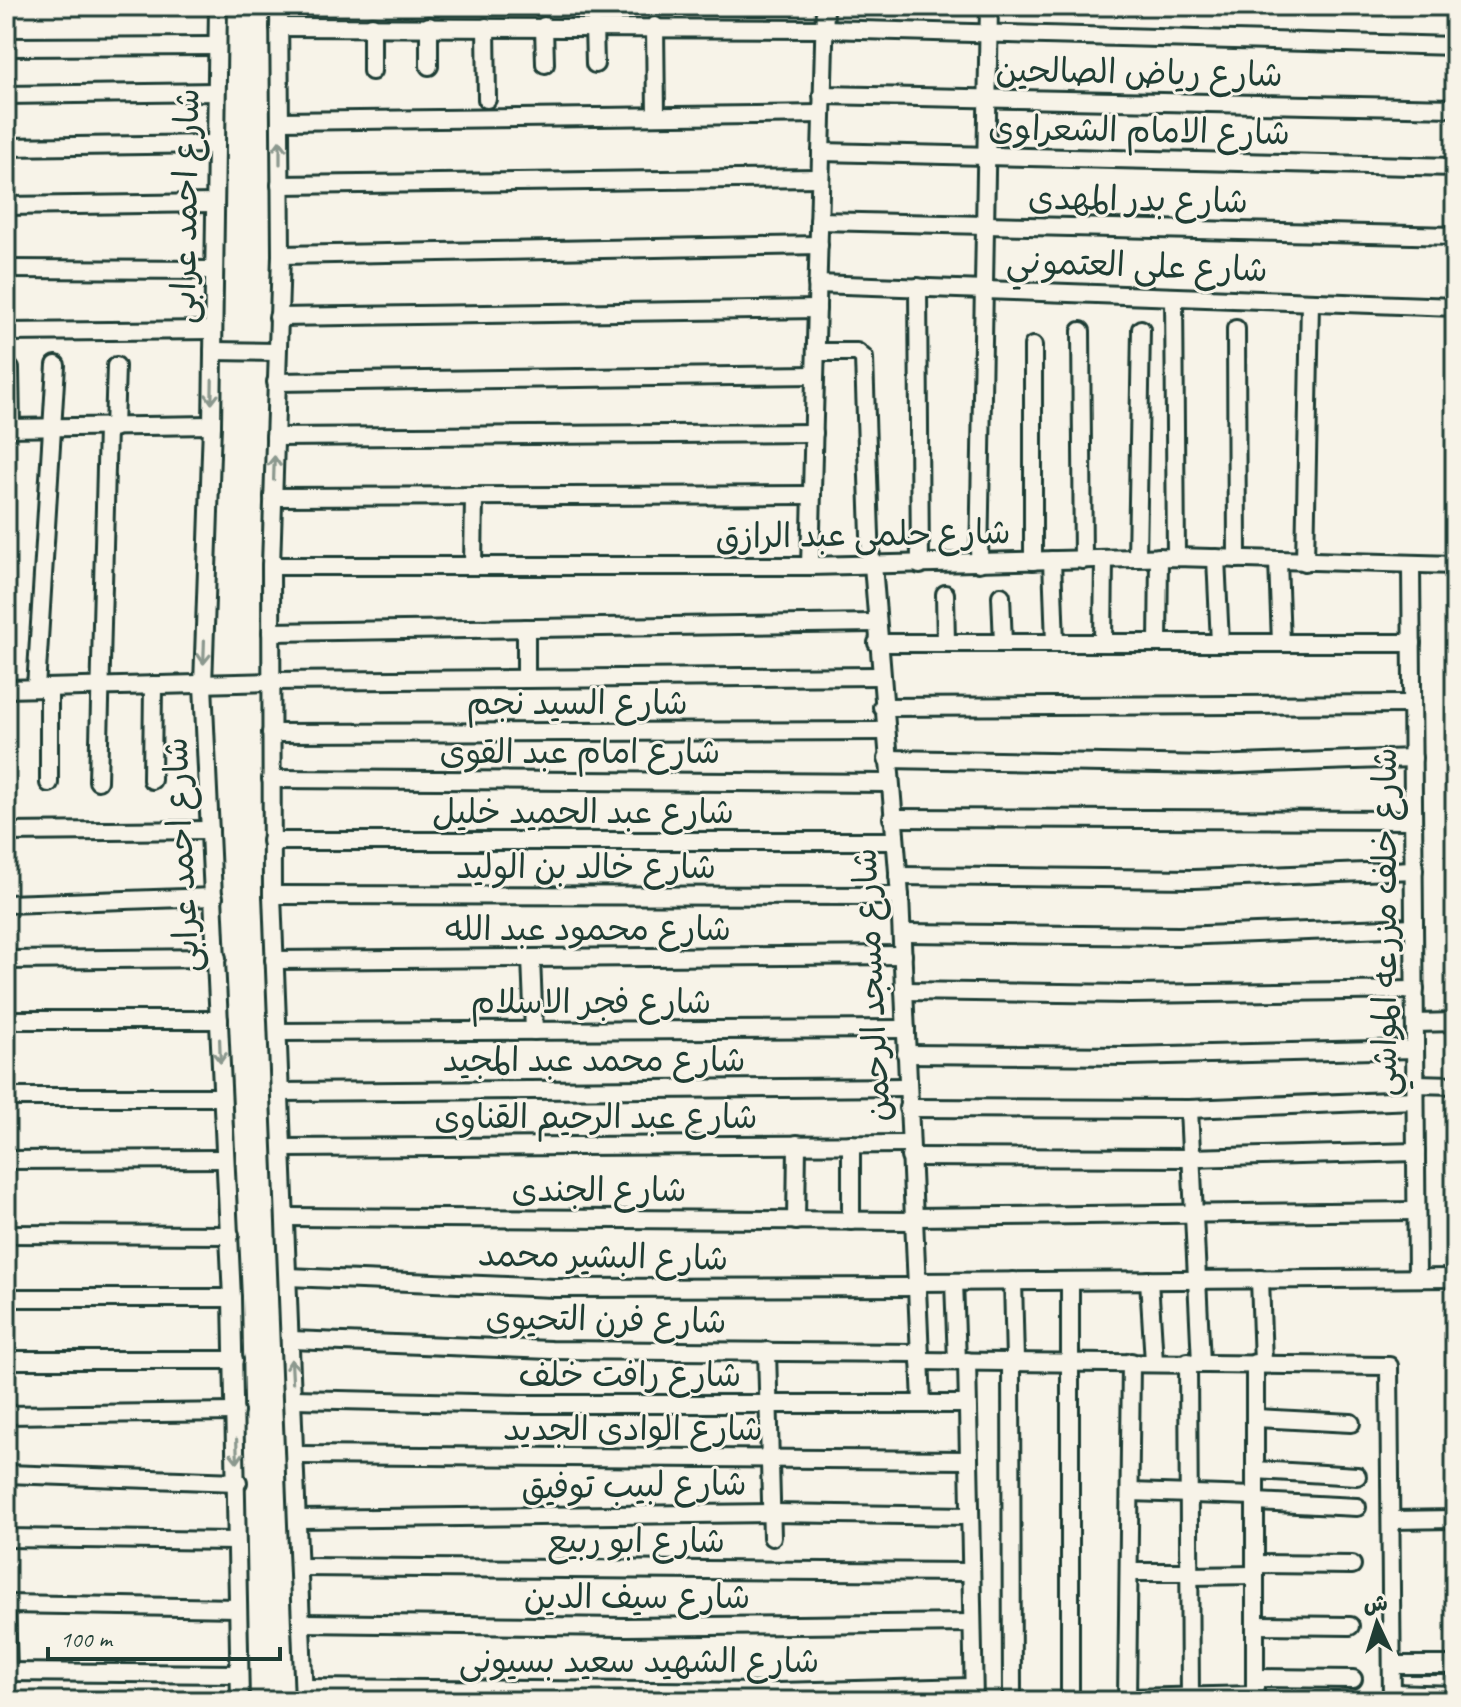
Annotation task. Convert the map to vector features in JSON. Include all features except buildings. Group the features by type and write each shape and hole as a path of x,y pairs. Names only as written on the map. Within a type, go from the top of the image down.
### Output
{"street":[{"name":"شارع احمد عرابى","path":"218,6 212,425 203,685 230,1235 238,1482 236,1541 240,1701"},
{"path":"279,6 281,255 271,566 271,841 304,1695"},
{"path":"810,566 825,6"},
{"path":"979,563 989,6"},
{"path":"372,26 372,71"},
{"path":"429,26 429,66"},
{"path":"544,26 545,64"},
{"path":"594,26 595,64"},
{"path":"279,27 655,26 1455,46"},
{"path":"655,26 656,116"},
{"path":"486,27 487,99"},
{"path":"6,47 217,46"},
{"path":"6,95 216,92"},
{"name":"شارع رياض الصالحين","path":"822,95 1455,108"},
{"path":"280,121 822,114"},
{"path":"6,147 214,144"},
{"name":"شارع الامام الشعراوى","path":"821,152 1455,167"},
{"path":"280,185 820,178"},
{"path":"6,206 213,203"},
{"name":"شارع بدر المهدى","path":"819,221 1455,236"},
{"path":"281,255 819,245"},
{"path":"6,269 214,270"},
{"name":"شارع على العتموني","path":"817,284 1455,307"},
{"path":"918,287 920,565"},
{"path":"1174,297 1176,557"},
{"path":"1305,562 1310,302"},
{"path":"278,317 817,309"},
{"path":"1137,558 1141,329"},
{"path":"1236,329 1237,559"},
{"path":"6,332 213,330"},
{"path":"1081,331 1083,560"},
{"path":"1033,346 1033,561"},
{"path":"213,351 277,352"},
{"name":"شارع مسجد الرحمن","path":"816,352 857,352 864,358 875,623 900,896 922,1403"},
{"path":"49,783 43,688 56,365"},
{"path":"98,781 110,428 116,366"},
{"path":"10,369 9,428 212,425"},
{"path":"276,382 815,375"},
{"path":"275,437 814,433"},
{"path":"273,497 812,495"},
{"path":"473,566 474,496"},
{"path":"1158,643 1159,557"},
{"name":"شارع حلمى عبد الرازق","path":"271,566 920,565 1159,557 1455,565"},
{"path":"1216,558 1220,643"},
{"path":"1103,643 1104,559"},
{"path":"1052,560 1055,643"},
{"path":"1278,561 1281,643"},
{"name":"شارع خلف مزرعه المواشي","path":"1411,565 1417,1278"},
{"path":"945,594 946,643"},
{"path":"1001,596 1003,643"},
{"path":"271,632 875,623"},
{"path":"526,628 526,678"},
{"path":"877,643 1412,643"},
{"path":"6,689 526,678 879,676"},
{"path":"152,780 153,685"},
{"path":"882,707 1412,704"},
{"name":"شارع السيد نجم","path":"271,733 884,731"},
{"path":"887,759 1213,765 1413,758"},
{"name":"شارع امام عبد القوى","path":"271,779 889,783"},
{"path":"892,818 1413,820"},
{"path":"6,832 210,830"},
{"name":"شارع عبد الحميد خليل","path":"271,841 894,841"},
{"path":"898,876 1194,879 1414,870"},
{"name":"شارع خالد بن الوليد","path":"272,895 900,896"},
{"path":"6,904 214,897"},
{"path":"902,933 1179,936 1414,927"},
{"name":"شارع محمود عبد الله","path":"274,960 903,955"},
{"path":"6,960 217,958"},
{"path":"531,958 534,1031"},
{"path":"904,991 1130,994 1415,990"},
{"path":"6,1020 219,1020"},
{"path":"1415,1023 1455,1022"},
{"name":"شارع فجر الاسلام","path":"278,1032 906,1029"},
{"path":"906,1054 1128,1056 1415,1049"},
{"path":"908,1108 1189,1109 1415,1092 1455,1085"},
{"name":"شارع محمد عبد المجيد","path":"280,1092 907,1087"},
{"path":"6,1097 221,1097"},
{"path":"1189,1109 1196,1280 1189,1494 1190,1699"},
{"path":"796,1221 797,1144"},
{"path":"851,1144 851,1221"},
{"name":"شارع عبد الرحيم القناوى","path":"283,1148 851,1144 909,1150 1190,1158 1416,1152"},
{"path":"6,1160 224,1159"},
{"name":"شارع الجندى","path":"286,1217 851,1221 1416,1211"},
{"path":"6,1234 230,1235"},
{"name":"شارع البشير محمد","path":"288,1277 554,1288 1455,1278"},
{"path":"1255,1691 1255,1418 1260,1279"},
{"path":"1149,1280 1154,1362"},
{"path":"1012,1701 1013,1281"},
{"path":"1070,1281 1070,1701"},
{"path":"954,1282 967,1404 974,1694"},
{"path":"6,1298 232,1298"},
{"name":"شارع فرن التحيوى","path":"291,1340 551,1350 767,1351 962,1361 1382,1364 1389,1366 1392,1373 1392,1520"},
{"path":"767,1351 772,1537"},
{"path":"6,1360 234,1360"},
{"path":"1131,1362 1127,1700 1190,1699 1353,1679"},
{"name":"شارع رافت خلف","path":"294,1399 967,1404"},
{"path":"6,1415 235,1412"},
{"path":"1255,1418 1351,1423"},
{"name":"شارع الوادى الجديد","path":"296,1455 969,1460"},
{"path":"1255,1470 1357,1476"},
{"path":"6,1474 238,1482"},
{"path":"1130,1492 1357,1507"},
{"name":"شارع لبيب توفيق","path":"299,1519 772,1513 970,1516"},
{"path":"1455,1519 1392,1520 1392,1697 1455,1695"},
{"path":"6,1538 236,1541"},
{"path":"1129,1572 1189,1574 1352,1565"},
{"name":"شارع ابو ربيع","path":"300,1567 971,1572"},
{"path":"238,1608 6,1605 7,1672 239,1674"},
{"name":"شارع سيف الدين","path":"302,1623 626,1627 972,1623"},
{"path":"1255,1625 1350,1626"},
{"path":"1392,1665 1455,1665"},
{"name":"شارع الشهيد سعيد بسيونى","path":"304,1695 974,1694"}]}
